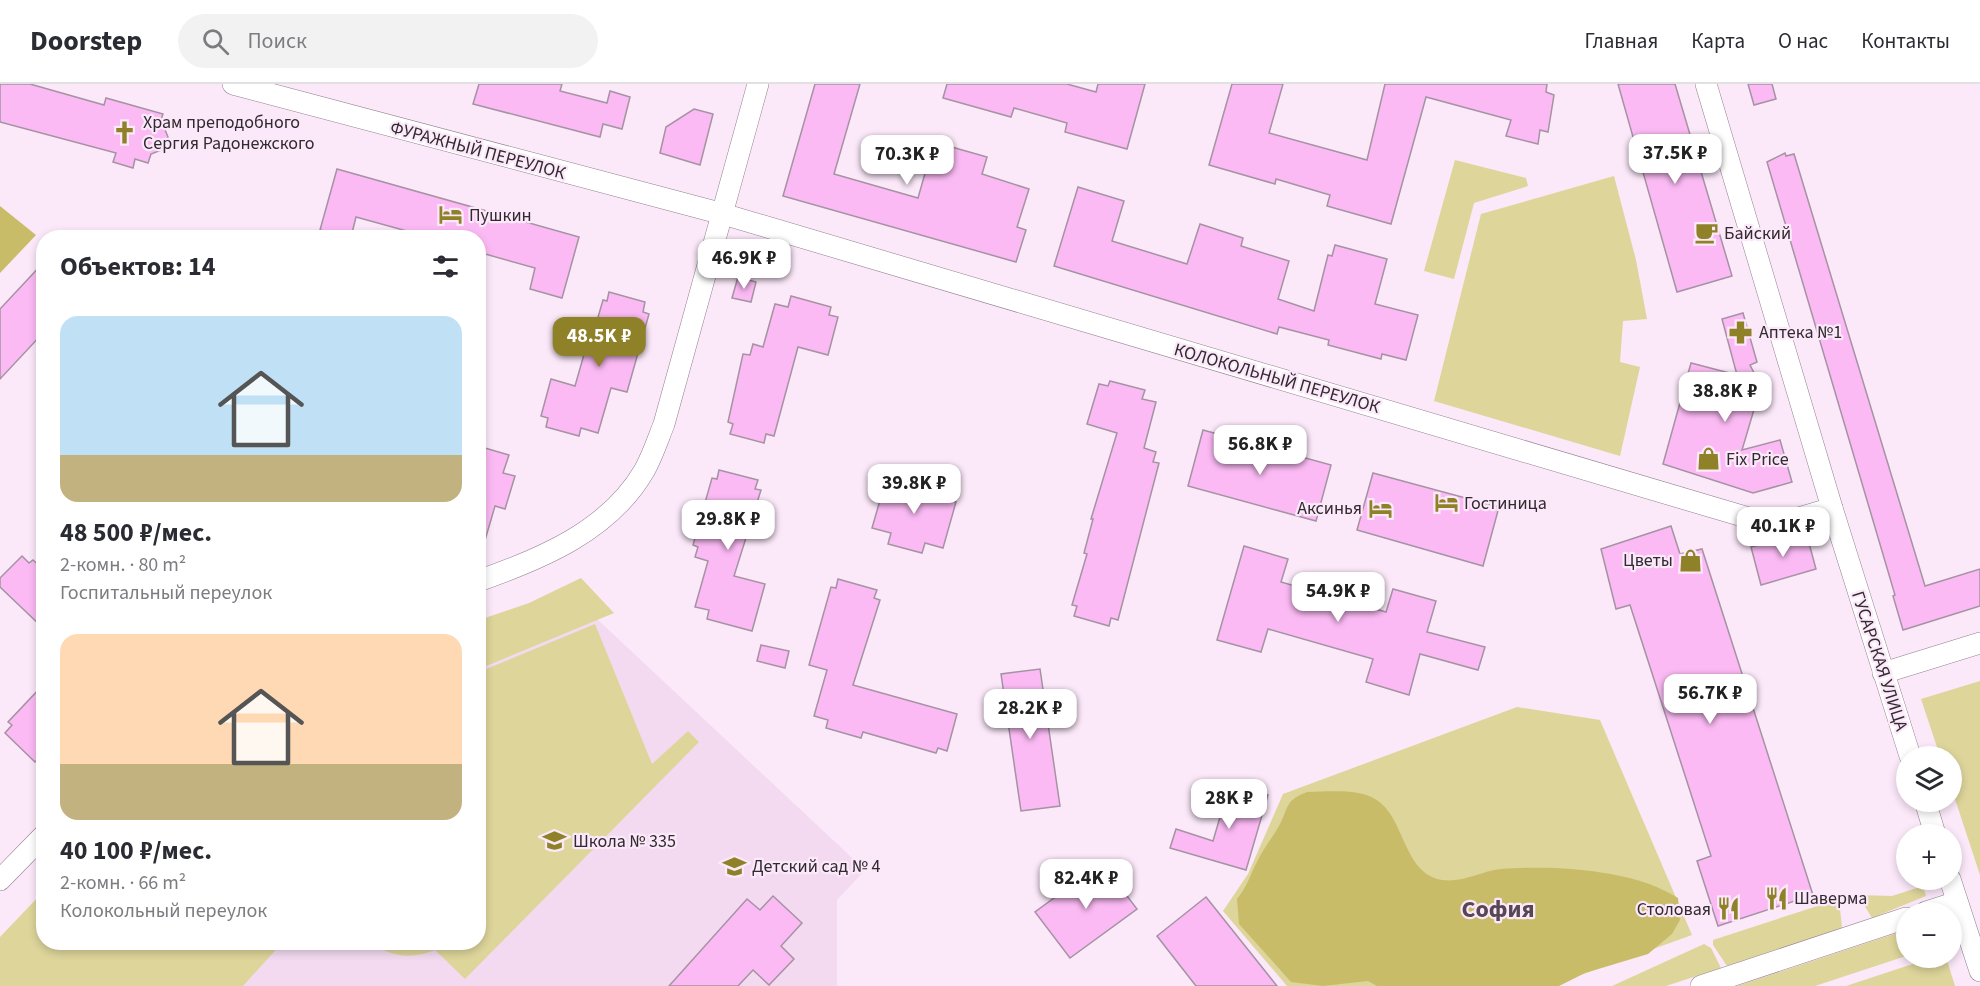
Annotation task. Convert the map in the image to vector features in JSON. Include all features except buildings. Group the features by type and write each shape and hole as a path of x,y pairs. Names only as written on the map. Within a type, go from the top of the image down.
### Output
{"street":[{"name":"ФУРАЖНЫЙ ПЕРЕУЛОК","path":"233,84 723,214"},
{"path":"486,578 518,567 585,533 619,504 644,470 664,424 758,84"},
{"name":"ГУСАРСКАЯ УЛИЦА","path":"1706,84 1832,508 1907,746"},
{"name":"КОЛОКОЛЬНЫЙ ПЕРЕУЛОК","path":"723,214 1749,518 1771,521 1795,519 1832,508"},
{"path":"1883,673 1980,643"},
{"path":"0,880 36,843"},
{"path":"1953,890 1957,902"},
{"path":"1962,917 1980,971"},
{"path":"1701,986 1896,921"}],"shaded area":[{"path":"1455,160 1526,178 1528,186 1474,203 1454,279 1424,271"},
{"path":"1614,176 1636,260 1647,319 1623,321 1620,362 1640,367 1620,456 1434,401 1481,214"},
{"path":"0,206 36,235 0,273"},
{"path":"581,578 614,613 486,666 486,618 529,603"},
{"path":"597,619 865,870 837,900 837,986 243,986 276,950 486,950 486,666"},
{"path":"595,624 652,764 688,731 699,742 465,979 435,950 486,950 486,669"},
{"path":"1980,681 1980,875 1959,812 1962,812 1962,746 1937,746 1921,699"},
{"path":"1517,707 1600,720 1692,935 1550,986 1287,986 1223,911 1248,874 1283,794"},
{"path":"1307,792 1351,792 1375,799 1393,818 1411,856 1419,867 1429,875 1442,880 1457,880 1494,870 1522,868 1568,869 1616,875 1660,888 1678,898 1680,920 1672,934 1648,954 1585,973 1559,986 1377,986 1368,981 1323,986 1291,982 1239,924 1237,899 1290,803"},
{"path":"1911,890 1924,890 1926,896 1911,902 1896,902 1896,908 1872,918 1858,895 1892,896"},
{"path":"36,899 36,950 276,950 243,986 0,986 0,937"},
{"path":"1839,899 1842,928 1727,966 1713,945 1713,940"},
{"path":"1896,933 1896,959 1815,986 1737,986"},
{"path":"1704,944 1711,948 1721,968 1666,986 1612,986"},
{"path":"385,950 435,950 410,956"},
{"path":"1901,968 1949,968 1955,986 1846,986"}],"place":[{"name":"Храм преподобного Сергия Радонежского","path":"125,132"},
{"name":"Пушкин","path":"451,215"},
{"name":"Байский","path":"1706,233"},
{"name":"Аптека №1","path":"1741,332"},
{"name":"Fix Price","path":"1708,459"},
{"name":"Гостиница","path":"1446,503"},
{"name":"Аксинья","path":"1380,508"},
{"name":"Цветы","path":"1691,560"},
{"name":"Школа № 335","path":"555,841"},
{"name":"Детский сад № 4","path":"734,866"},
{"name":"Шаверма","path":"1776,898"},
{"name":"Столовая","path":"1729,909"}],"district":[{"name":"София","path":"1498,909"}]}
